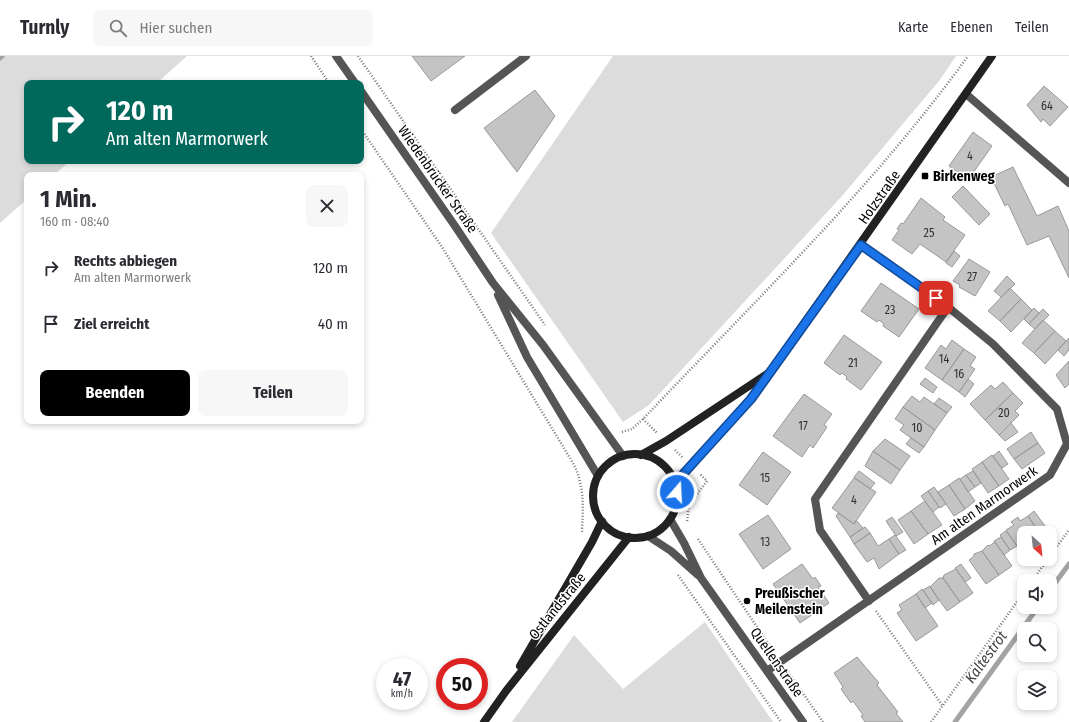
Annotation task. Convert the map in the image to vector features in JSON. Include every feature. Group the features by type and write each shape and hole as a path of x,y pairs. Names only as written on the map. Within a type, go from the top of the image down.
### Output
{"main road":[{"name":"Holzstraße","path":"675,483 751,399 861,245 992,56"},
{"name":"Holzstraße","path":"641,454 666,441 770,371"},
{"path":"641,454 662,464 670,472 675,483 677,502 670,519 656,532 648,536 629,537 614,532 602,522 594,504 593,494 598,476 609,463 623,456 641,454"},
{"name":"Ostlandstraße","path":"506,691 602,522"},
{"name":"Ostlandstraße","path":"484,722 506,691 629,537"}],"street":[{"path":"336,56 353,80"},
{"path":"455,110 526,56"},
{"path":"966,94 1069,182"},
{"name":"Wiedenbrücker Straße","path":"364,95 456,226 493,283 543,345 623,456"},
{"name":"Am alten Marmorwerk","path":"767,671 1050,475 1067,444 1057,409 993,344 948,307 861,245"},
{"name":"Wiedenbrücker Straße","path":"493,283 527,357 598,476"},
{"path":"869,601 820,530 815,499 948,307"},
{"name":"Quellenstraße","path":"670,519 684,543 701,578 803,722"},
{"name":"Quellenstraße","path":"648,536 671,551 701,578"}],"path":[{"path":"311,56 327,80"},
{"path":"358,56 548,329"},
{"path":"620,433 632,429 643,419 848,202 946,87 968,56"},
{"path":"364,133 442,247 573,463 579,475 584,498 582,534"},
{"path":"1057,546 1069,530"},
{"path":"695,535 823,722"},
{"path":"677,575 781,722"},
{"path":"869,601 942,705"},
{"path":"931,722 1017,602"}],"shaded area":[{"path":"0,56 187,56 160,80 24,80 24,164 67,164 57,172 24,172 24,202 0,223"},
{"path":"613,56 956,56 939,81 842,196 649,405 623,422 491,233"},
{"path":"705,622 773,722 512,722 574,635 623,689"}],"building":[{"path":"412,56 465,56 431,81"},
{"path":"1044,86 1068,107 1050,126 1043,119 1041,122 1027,105"},
{"path":"535,90 555,116 517,172 484,128"},
{"path":"973,132 992,146 968,180 949,166"},
{"path":"1013,167 1037,216 1058,206 1069,231 1069,278 1049,236 1027,245 1008,204 1005,206 991,177"},
{"path":"963,186 990,214 979,225 952,197"},
{"path":"921,198 945,217 943,220 965,235 946,262 920,244 912,254 892,240 899,230 897,229 901,223 903,224"},
{"path":"954,251 960,256 952,267 946,263"},
{"path":"969,259 990,272 975,296 959,287 960,285 953,281"},
{"path":"1007,276 1015,284 1001,297 994,291"},
{"path":"881,283 919,309 899,337 883,326 884,324 879,320 877,322 861,311"},
{"path":"1010,288 1021,299 1000,321 988,311"},
{"path":"1021,299 1032,310 1011,332 1000,321"},
{"path":"1034,308 1039,313 1029,324 1024,319"},
{"path":"1043,309 1049,315 1035,329 1029,324"},
{"path":"1043,320 1055,331 1034,353 1022,343"},
{"path":"1055,331 1066,341 1045,364 1034,353"},
{"path":"844,335 882,362 861,390 846,379 847,377 842,373 840,375 824,363"},
{"path":"1069,338 1069,350 1064,356 1058,350"},
{"path":"952,340 964,349 942,380 925,368 941,345 946,349"},
{"path":"964,349 976,357 970,366 975,369 959,392 942,380"},
{"path":"1069,361 1069,384 1065,388 1056,375"},
{"path":"925,378 937,387 933,393 920,384"},
{"path":"968,379 974,384 965,397 959,392"},
{"path":"1003,382 1013,393 985,420 970,404 991,385 995,389"},
{"path":"1013,393 1023,403 1015,411 1019,415 999,435 985,420"},
{"path":"804,394 832,414 824,425 827,427 813,448 810,445 802,457 773,436"},
{"path":"912,396 920,402 924,397 947,413 935,430 903,407"},
{"path":"939,398 952,407 947,413 934,404"},
{"path":"903,407 935,430 924,447 900,430 904,425 895,419"},
{"path":"1011,423 1018,432 1005,441 999,435"},
{"path":"1031,432 1038,443 1014,459 1007,449"},
{"path":"911,438 924,447 919,453 906,444"},
{"path":"885,439 910,456 900,470 873,451"},
{"path":"1038,443 1045,453 1022,469 1014,459"},
{"path":"873,451 900,470 891,484 865,466"},
{"path":"999,451 1008,464 1002,468 993,456"},
{"path":"763,452 791,472 767,505 739,485"},
{"path":"992,455 1009,479 999,486 982,462"},
{"path":"982,462 999,486 988,493 972,469"},
{"path":"859,471 875,483 870,489 854,477"},
{"path":"973,471 981,483 975,487 966,475"},
{"path":"966,475 975,487 968,492 960,479"},
{"path":"854,478 876,492 854,524 832,508"},
{"path":"959,478 975,501 965,509 949,485"},
{"path":"949,485 965,509 954,516 938,492"},
{"path":"934,487 946,504 940,508 928,491"},
{"path":"928,491 939,507 933,512 921,496"},
{"path":"925,501 942,525 928,534 911,511"},
{"path":"911,511 928,534 914,544 898,520"},
{"path":"1034,511 1045,526 1035,526 1028,516"},
{"path":"838,513 854,524 856,520 863,528 850,537 836,516"},
{"path":"768,515 791,549 763,569 739,534"},
{"path":"1028,516 1035,526 1017,526 1017,546 1006,530 1014,525 1011,522 1018,517 1020,521"},
{"path":"892,517 903,532 896,536 886,521"},
{"path":"865,527 870,533 854,544 850,537"},
{"path":"1006,531 1017,546 1010,550 1000,535"},
{"path":"870,533 878,546 889,539 899,554 879,569 874,558 867,562 854,544"},
{"path":"895,535 906,550 899,554 889,539"},
{"path":"1001,537 1010,550 1004,555 994,541"},
{"path":"995,542 1012,566 999,575 982,551 988,545 989,546"},
{"path":"982,551 999,575 986,584 969,560 974,556 974,554"},
{"path":"802,564 813,579 815,577 821,586 818,587 829,603 800,623 773,584"},
{"path":"961,564 971,578 965,582 955,568"},
{"path":"956,569 973,593 960,602 943,578 944,575"},
{"path":"939,578 943,578 960,602 947,611 930,587"},
{"path":"930,586 939,600 933,605 923,590"},
{"path":"922,589 932,603 925,608 916,594"},
{"path":"916,594 938,626 916,641 897,613 902,610 899,605"},
{"path":"857,657 879,683 877,685 898,712 896,713 903,722 865,722 861,716 863,715 853,701 851,703 841,689 843,687 834,673"}],"waterway":[{"name":"Kaltestrot","path":"1057,580 1069,564"},
{"name":"Kaltestrot","path":"955,722 1033,614"}],"place":[{"name":"Birkenweg","path":"925,176"},
{"name":"Preußischer Meilenstein","path":"747,601"}],"route":[{"path":"677,492 675,483 751,399 861,245 936,298"}]}
